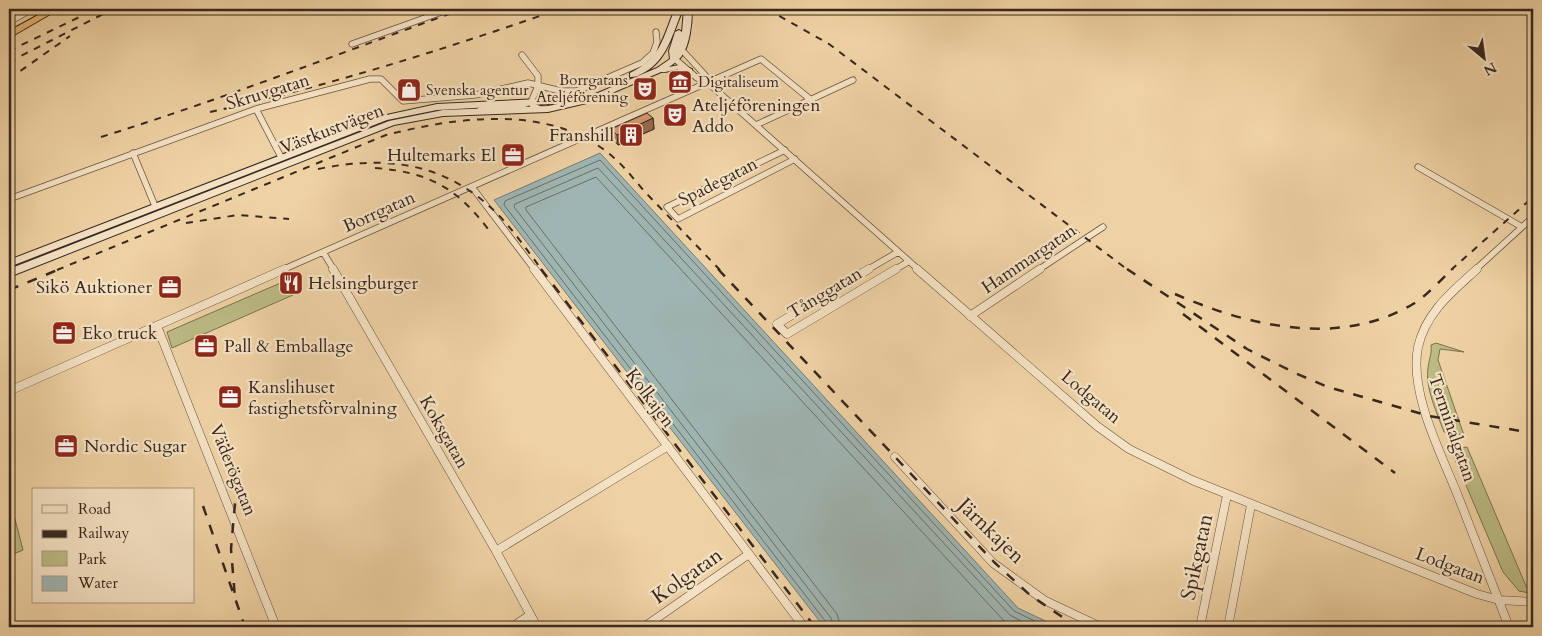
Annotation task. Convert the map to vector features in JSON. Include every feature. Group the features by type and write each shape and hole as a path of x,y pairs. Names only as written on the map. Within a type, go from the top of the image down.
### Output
{"highway":[{"path":"9,30 46,9"},
{"path":"9,36 55,9"}],"main road":[{"path":"675,59 673,51 681,25 680,9"},
{"name":"Västkustvägen","path":"618,82 640,72 659,56 665,47 680,9"},
{"name":"Västkustvägen","path":"9,274 374,129 416,118 472,111 563,107 604,94 660,70 675,59 681,49 688,23 688,9"},
{"name":"Västkustvägen","path":"9,264 368,123 405,112 446,106 575,99 665,61 675,59"},
{"path":"563,107 602,98 672,68 682,68 689,71"}],"street":[{"path":"9,22 32,9"},
{"path":"352,44 450,9"},
{"path":"537,84 561,91 577,91 634,68 653,53 657,42 656,32"},
{"name":"Lodgatan","path":"681,49 706,79"},
{"path":"522,55 539,73 531,102"},
{"name":"Lodgatan","path":"675,59 697,78 706,79"},
{"name":"Lodgatan","path":"675,59 686,62 706,79 908,262 1097,426 1129,449 1161,466 1227,495 1468,591 1499,600 1533,602"},
{"name":"Borrgatan","path":"9,391 472,187 706,79 761,59 811,100"},
{"name":"Skruvgatan","path":"9,199 256,109 374,78 381,78 403,101 475,95 528,83 537,84"},
{"path":"756,125 853,80"},
{"path":"531,102 533,106 540,109"},
{"path":"472,111 520,106 531,102"},
{"path":"256,109 281,157"},
{"name":"Spadegatan","path":"785,150 667,207 678,219 795,159"},
{"path":"133,153 155,206"},
{"path":"1418,167 1522,227"},
{"name":"Kolkajen","path":"472,187 804,627"},
{"name":"Terminalgatan","path":"1509,627 1427,416 1418,386 1415,367 1418,342 1428,320 1438,305 1533,217"},
{"name":"Hammargatan","path":"970,316 1104,227"},
{"name":"Koksgatan","path":"323,252 496,552 537,627"},
{"name":"Tånggatan","path":"898,252 778,324 787,334 908,262"},
{"name":"Väderögatan","path":"157,326 276,627"},
{"path":"496,552 668,446"},
{"name":"Järnkajen","path":"895,458 993,563 1044,600 1101,627"},
{"name":"Spikgatan","path":"1200,627 1227,495"},
{"path":"1228,627 1251,504"},
{"name":"Kolgatan","path":"644,627 750,554"},
{"path":"512,627 530,615"}],"green space":[{"path":"285,281 293,295 172,348 167,332"},
{"path":"1436,343 1464,352 1440,349 1438,360 1464,435 1444,432 1432,400 1428,384 1428,368 1431,345"},
{"path":"1467,447 1529,593 1519,591 1503,572 1451,450"},
{"path":"9,496 23,550 9,556"}],"water":[{"path":"600,153 1018,608 1058,627 824,627 494,200"}],"building":[{"path":"647,113 653,118 617,135 611,129"}],"railway":[{"path":"9,51 96,9"},
{"path":"9,62 113,9"},
{"path":"101,137 238,91 463,9"},
{"path":"210,112 343,79 560,9"},
{"path":"767,9 829,44 1128,270"},
{"path":"9,79 70,36"},
{"path":"57,270 386,135 443,123 503,119 533,122 562,128 589,140 613,157 720,270"},
{"path":"318,169 371,163 396,164 419,168 442,176 464,187 485,202 505,222 542,270"},
{"path":"375,168 411,173 439,184 464,202 488,229"},
{"path":"1451,270 1533,197"},
{"path":"186,223 238,215 289,219"},
{"path":"9,290 60,269"},
{"path":"541,269 815,627"},
{"path":"718,269 994,562 1030,595 1077,627"},
{"path":"1127,269 1247,349 1328,387 1429,416 1533,433"},
{"path":"1175,294 1233,315 1263,323 1294,328 1324,329 1355,326 1385,318 1418,301 1453,269"},
{"path":"1183,314 1395,473"},
{"path":"228,444 236,492 231,549 235,598"},
{"path":"203,506 245,627"}],"place":[{"name":"Digitaliseum","path":"680,82"},
{"name":"Borrgatans Ateljéförening","path":"645,89"},
{"name":"Svenska agentur","path":"409,90"},
{"name":"Ateljéföreningen Addo","path":"675,115"},
{"name":"Franshill","path":"631,135"},
{"name":"Hultemarks El","path":"513,155"},
{"name":"Helsingburger","path":"291,283"},
{"name":"Sikö Auktioner","path":"170,287"},
{"name":"Eko truck","path":"64,333"},
{"name":"Pall & Emballage","path":"206,346"},
{"name":"Kanslihuset fastighetsförvalning","path":"230,397"},
{"name":"Nordic Sugar","path":"66,446"}]}
